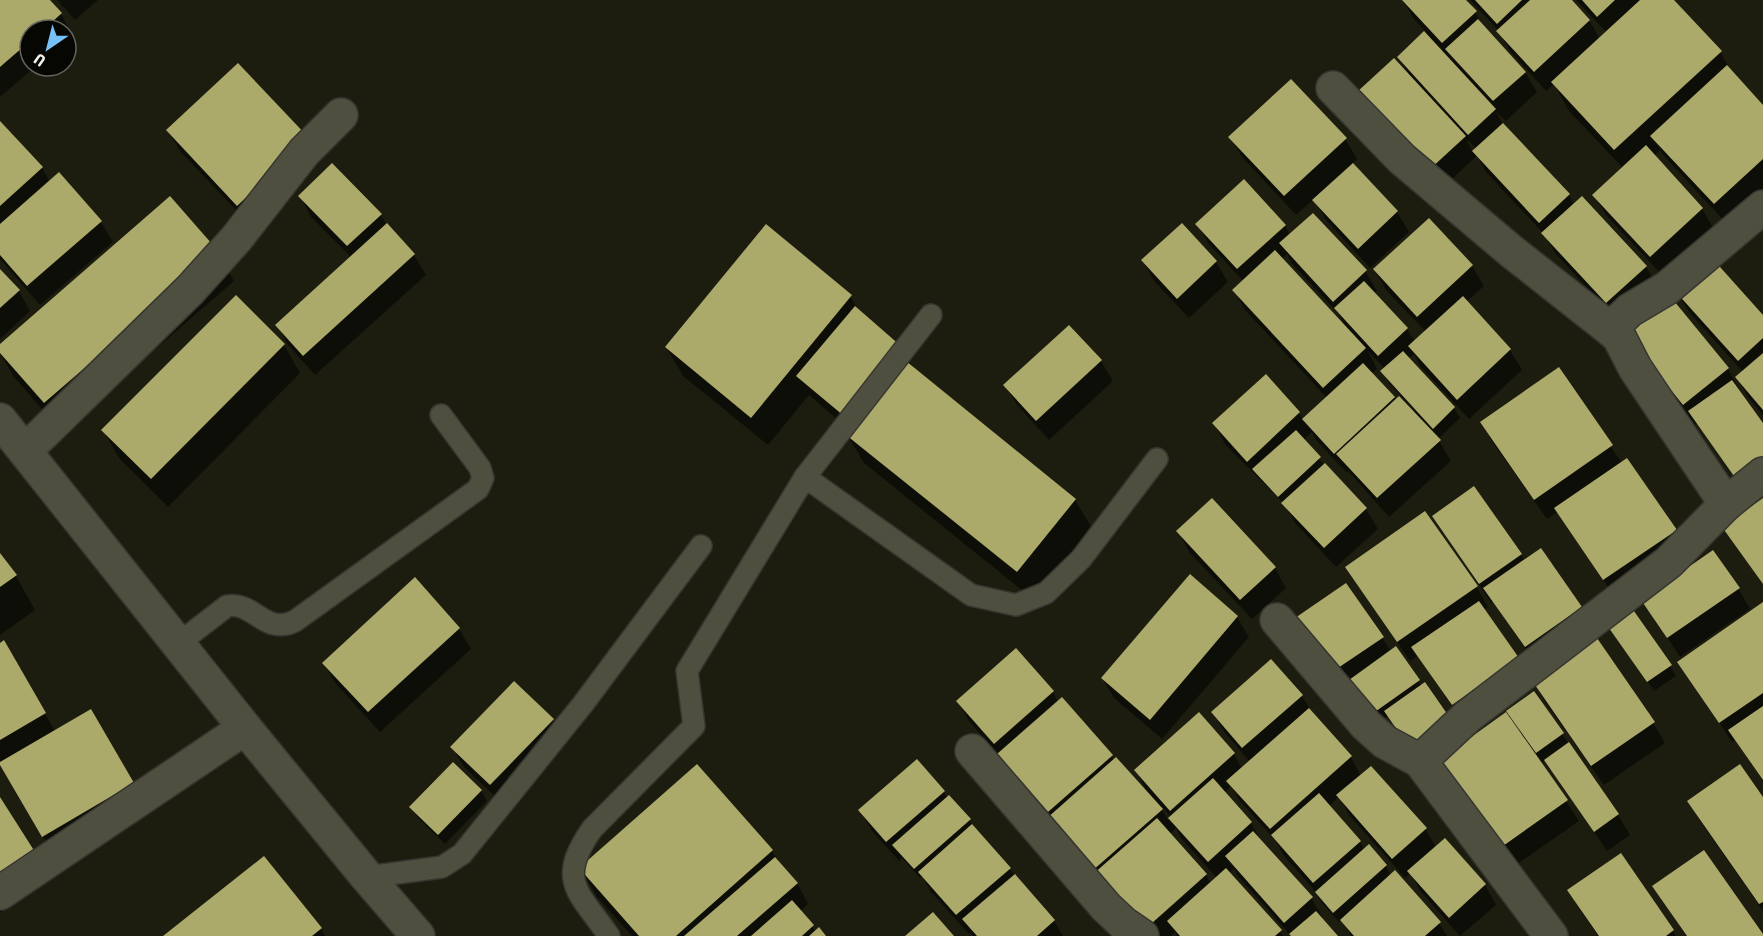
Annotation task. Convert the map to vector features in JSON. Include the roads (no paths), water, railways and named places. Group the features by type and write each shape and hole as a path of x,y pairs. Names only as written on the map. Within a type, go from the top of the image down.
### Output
{"street":[{"path":"1333,88 1402,159 1511,251 1619,337 1635,368 1726,504"},
{"path":"25,451 190,290 236,239 304,152 341,115"},
{"path":"1610,329 1630,310 1667,288 1763,207"},
{"path":"0,420 245,728 418,936"},
{"path":"1420,761 1468,716 1669,562 1726,504 1763,474"},
{"path":"1277,620 1366,725 1385,742 1420,761 1551,936"},
{"path":"0,893 245,728"},
{"path":"972,752 1106,907 1142,936"}],"lane":[{"path":"609,936 576,889 572,875 573,863 583,843 592,829 694,726 687,671 805,477 931,315"},
{"path":"179,643 227,606 234,604 273,625 284,627 478,489 483,478 480,468 441,415"},
{"path":"805,477 971,595 1016,605 1046,594 1081,559 1157,459"},
{"path":"367,877 442,867 462,854 583,704 701,546"}]}
